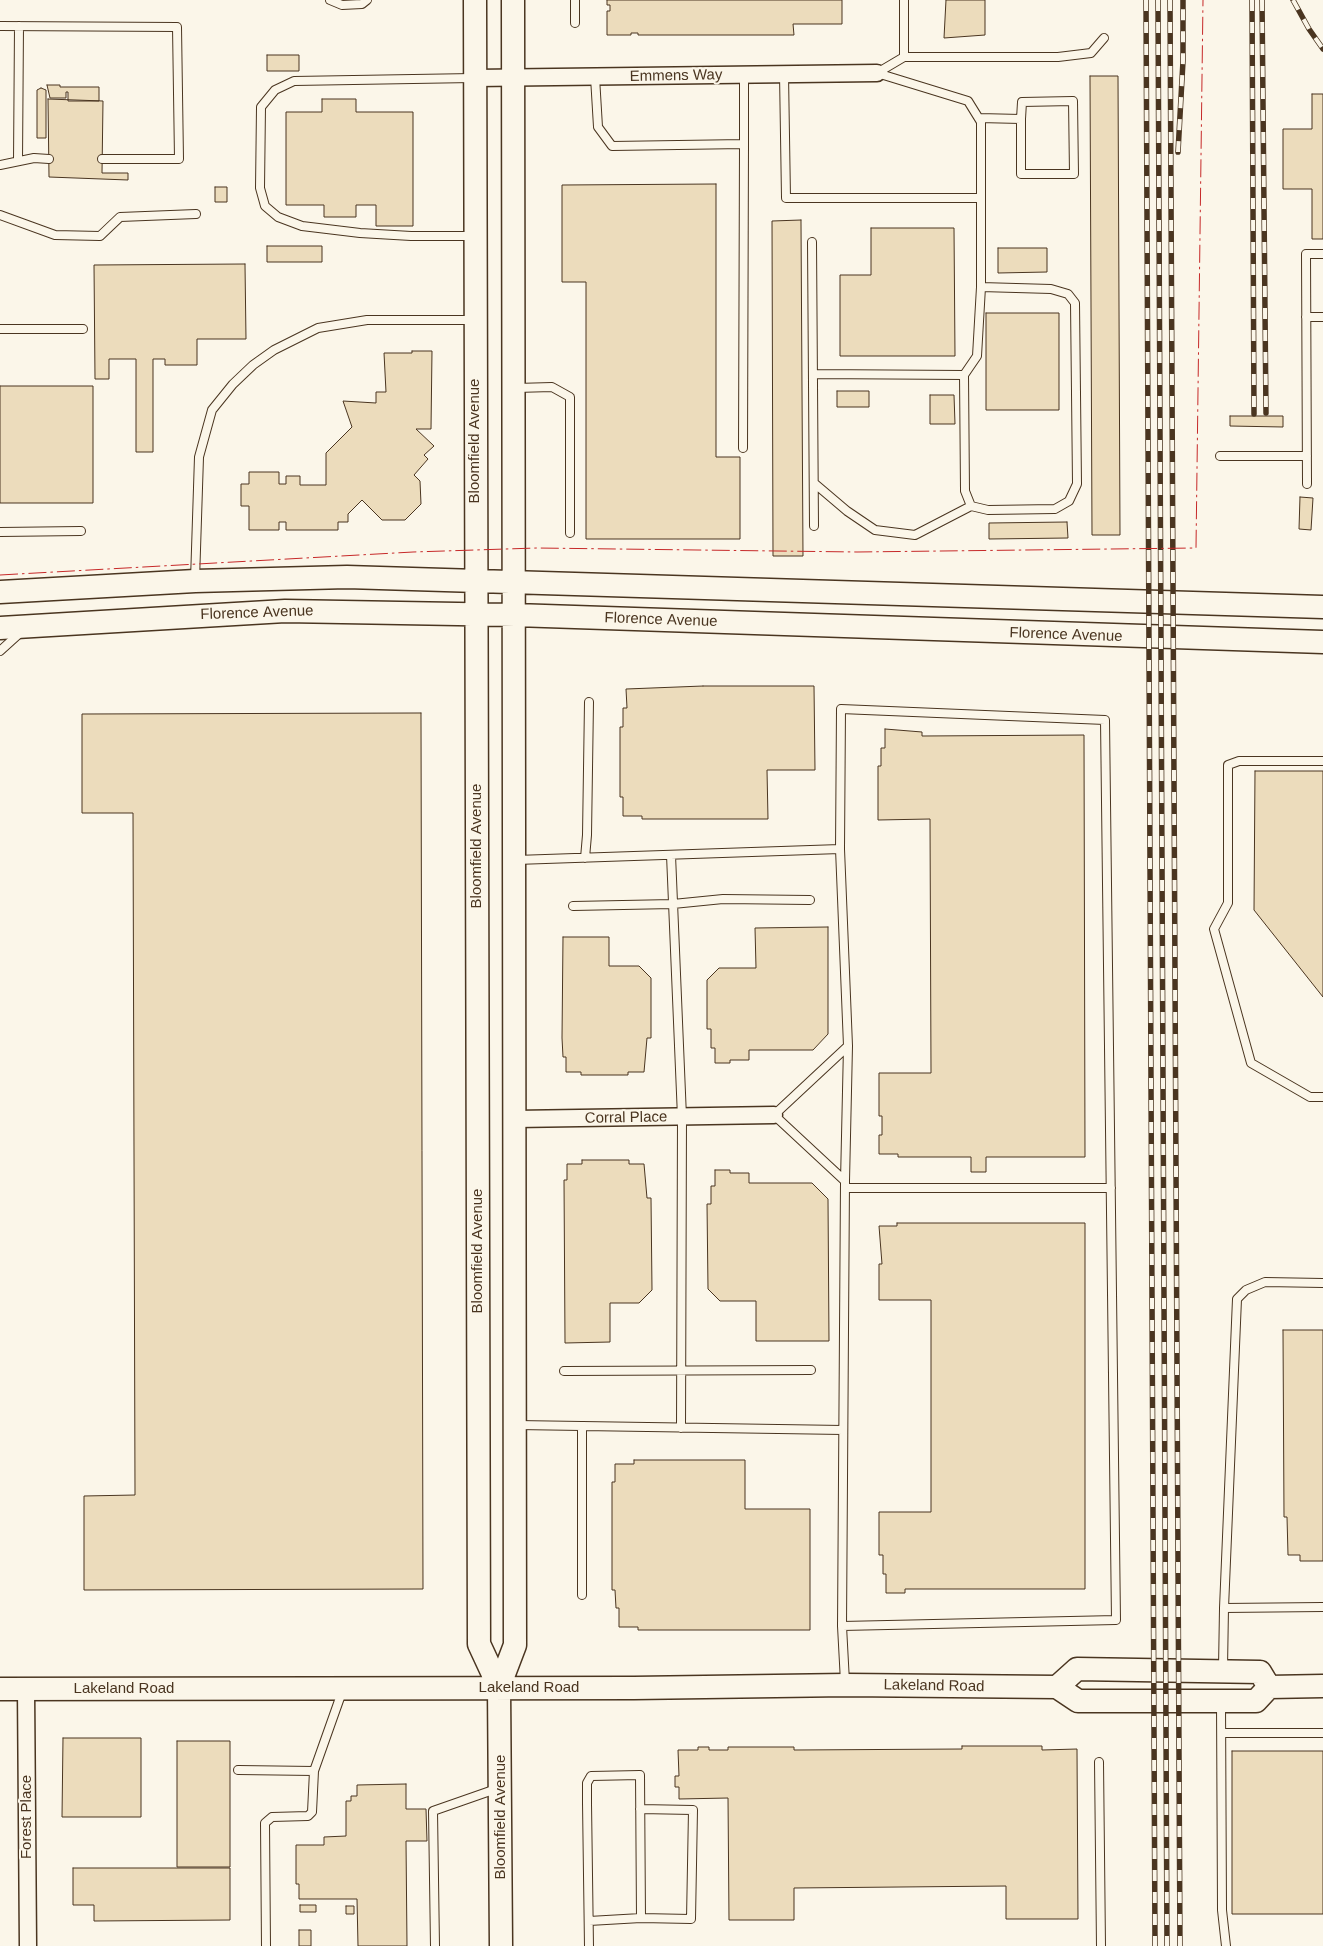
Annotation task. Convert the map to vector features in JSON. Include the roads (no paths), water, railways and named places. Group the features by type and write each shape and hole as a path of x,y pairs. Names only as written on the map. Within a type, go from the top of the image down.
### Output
{"main road":[{"name":"Bloomfield Avenue","path":"475,0 479,1644 499,1687"},
{"name":"Bloomfield Avenue","path":"502,1946 499,1687 516,1645 513,0"},
{"path":"0,592 195,581 347,576 1323,607"},
{"path":"176,617 186,610 195,581"},
{"name":"Florence Avenue","path":"0,628 285,610 515,615 1323,642"},
{"name":"Corral Place","path":"478,1119 515,1119"},
{"path":"1269,1686 1260,1672 1077,1668 1057,1687 1078,1701 1256,1701 1269,1686 1323,1686"},
{"name":"Lakeland Road","path":"0,1689 846,1685 1057,1687"}],"street":[{"name":"Emmens Way","path":"475,78 877,72"},
{"name":"Corral Place","path":"515,1119 774,1115"},
{"name":"Forest Place","path":"26,1689 28,1946"}],"lane":[{"path":"330,0 342,5 362,4 367,0"},
{"path":"575,0 575,24"},
{"path":"904,0 904,57"},
{"path":"0,26 177,27 179,159 102,159"},
{"path":"18,161 19,26"},
{"path":"877,72 904,57 1058,56 1091,53 1104,38"},
{"path":"877,72 968,101 981,122 981,287 977,356 964,375 965,491 971,506"},
{"path":"784,74 786,198 981,198"},
{"path":"743,448 744,75"},
{"path":"595,77 598,127 612,146 744,144"},
{"path":"475,78 294,81 275,90 261,107 260,188 265,206 278,217 302,226 360,233 475,236"},
{"path":"1022,102 1073,102 1074,174 1021,174 1021,119 1022,102"},
{"path":"979,118 1021,119"},
{"path":"0,165 48,158"},
{"path":"0,215 55,235 100,236 120,217 196,214"},
{"path":"812,242 814,526"},
{"path":"1307,484 1306,254 1323,254"},
{"path":"814,483 847,512 875,530 915,535 971,506 988,510 1055,508 1069,501 1076,484 1075,303 1068,294 1051,289 981,287"},
{"path":"1306,317 1323,317"},
{"path":"195,581 199,457 205,431 212,410 247,372 274,350 318,328 367,320 475,320"},
{"path":"0,329 83,328"},
{"path":"813,374 964,375"},
{"path":"514,388 552,387 570,397 570,533"},
{"path":"1220,456 1307,456"},
{"path":"0,532 81,531"},
{"path":"0,651 27,626"},
{"path":"585,858 589,702"},
{"path":"842,1626 1116,1620 1105,720 841,709 840,849 848,1046 845,1184 842,1626 846,1685"},
{"path":"1323,761 1239,761 1228,764 1228,904 1214,929 1252,1063 1310,1097 1323,1097"},
{"path":"514,860 840,849"},
{"path":"671,855 682,1117 681,1428"},
{"path":"573,906 673,904 723,899 810,900"},
{"path":"848,1046 774,1115 845,1184 1111,1188"},
{"path":"1223,1670 1237,1299 1246,1290 1265,1282 1323,1283"},
{"path":"564,1370 811,1370"},
{"path":"515,1425 843,1430"},
{"path":"582,1426 582,1595"},
{"path":"1224,1608 1323,1608"},
{"path":"266,1946 265,1823 272,1817 308,1816 313,1806 314,1771 344,1688"},
{"path":"1221,1701 1222,1910 1226,1946"},
{"path":"1222,1733 1323,1733"},
{"path":"1099,1762 1101,1946"},
{"path":"238,1770 314,1771"},
{"path":"589,1946 587,1783 591,1776 640,1775 641,1918"},
{"path":"435,1946 433,1811 500,1787"},
{"path":"589,1921 641,1918 691,1919 693,1810 640,1809"}],"railway":[{"path":"1146,0 1155,1946"},
{"path":"1158,0 1167,1946"},
{"path":"1170,0 1180,1946"},
{"path":"1178,152 1183,61 1183,0"},
{"path":"1252,0 1254,414"},
{"path":"1262,0 1266,413"},
{"path":"1293,0 1323,49"}]}
